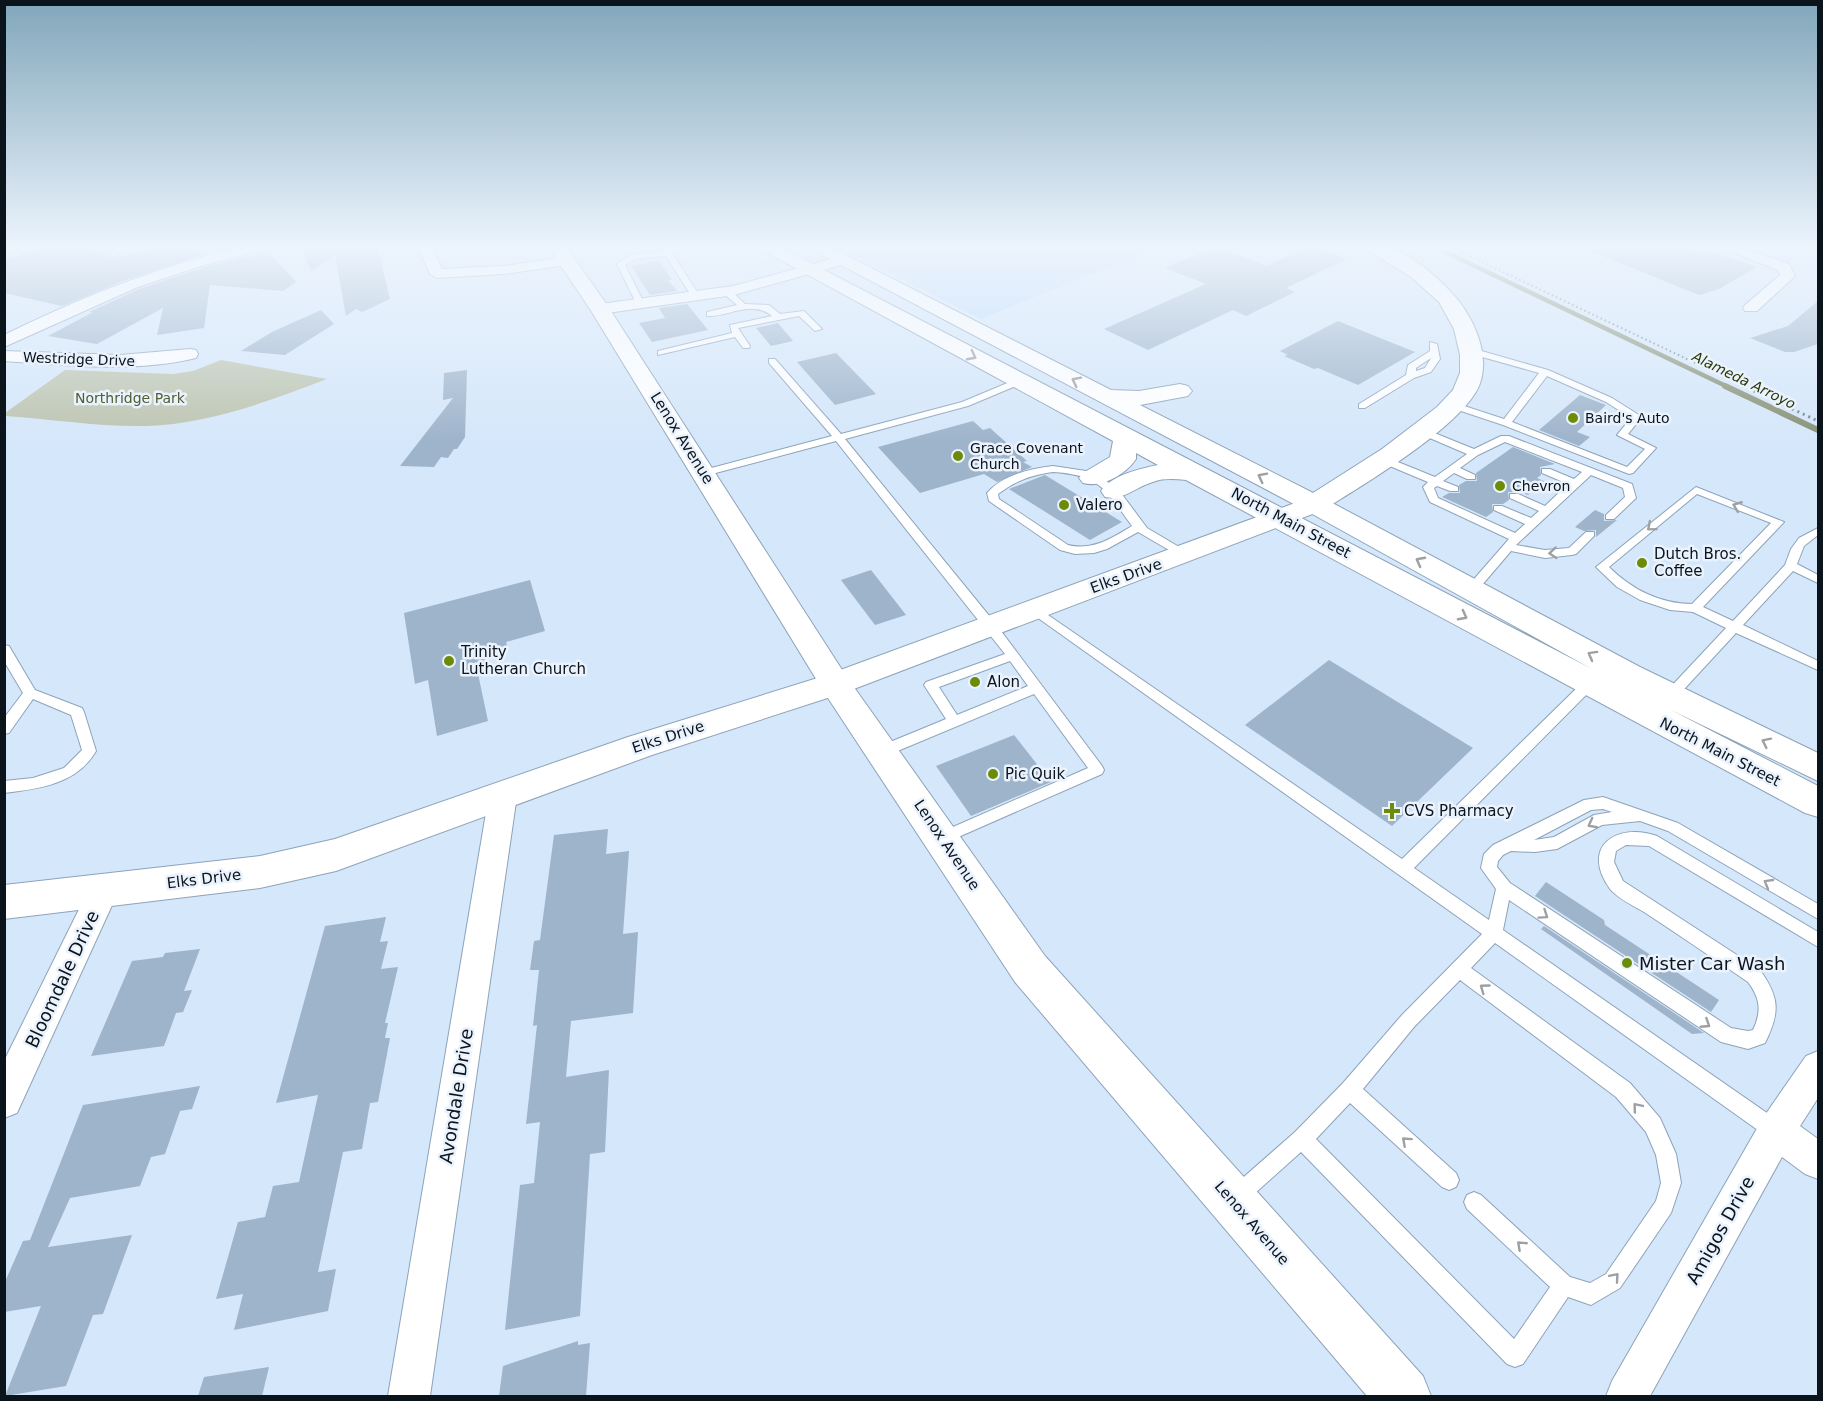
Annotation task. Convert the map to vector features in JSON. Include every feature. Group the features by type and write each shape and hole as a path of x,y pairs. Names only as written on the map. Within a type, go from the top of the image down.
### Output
{"main road":[{"name":"Lenox Avenue","path":"601,310 836,684 1030,969 1403,1396"},
{"name":"North Main Street","path":"886,310 1818,803"},
{"name":"North Main Street","path":"940,310 1314,504 1670,696 1818,768"},
{"path":"1455,310 1467,331 1471,351"},
{"name":"Elks Drive","path":"4,902 287,868 336,855 640,746 836,684 1282,518 1314,504 1384,460 1452,405 1462,395 1469,381 1473,362 1471,351"},
{"path":"1101,394 1133,399 1158,398 1180,391 1173,420 1184,437"},
{"path":"1103,484 1123,459 1125,449 1122,440 1110,428"},
{"path":"1103,484 1134,479 1157,471 1196,473"}],"street":[{"path":"4,342 66,310"},
{"name":"Westridge Drive","path":"4,356 87,362 147,360 190,354"},
{"name":"Avondale Drive","path":"409,1396 503,795"},
{"name":"Bloomdale Drive","path":"4,1100 104,890"},
{"name":"Amigos Drive","path":"1627,1396 1776,1131 1818,1068"},
{"path":"1776,1131 1818,1161"}],"lane":[{"path":"710,314 725,310"},
{"path":"770,310 778,317"},
{"path":"746,346 733,327 801,313 818,329"},
{"path":"661,353 737,334"},
{"path":"1362,406 1410,376 1423,373 1432,367 1436,359 1433,348"},
{"path":"1452,405 1506,423 1629,471 1651,448 1622,435 1637,417 1609,400 1545,372 1471,351"},
{"path":"772,361 838,437 991,626 1097,770 942,838"},
{"path":"1506,423 1545,372"},
{"path":"704,473 965,404 1020,381"},
{"path":"1422,431 1474,453"},
{"path":"1590,534 1572,551 1545,554 1513,543 1434,500 1428,487 1474,453 1506,438 1628,486 1631,498 1610,517"},
{"path":"1488,446 1504,453"},
{"path":"1384,460 1454,489"},
{"path":"1452,468 1471,477"},
{"path":"1139,527 1102,549 1076,552 1064,548 994,501 992,493 1025,472 1038,469 1070,471 1103,484 1139,527 1185,554"},
{"path":"1546,471 1575,483"},
{"path":"1472,589 1513,543 1589,471"},
{"path":"1695,608 1778,522 1696,490 1602,567 1614,580 1648,598 1680,609 1695,608 1818,666"},
{"path":"1514,496 1546,510"},
{"path":"1498,508 1533,523"},
{"path":"1670,696 1791,566 1795,549 1804,537 1818,531"},
{"path":"1791,566 1818,579"},
{"path":"1035,610 1776,1131"},
{"path":"4,649 30,693 76,712 89,751 69,772 33,784 4,787"},
{"path":"954,721 932,685 1012,656"},
{"path":"883,751 1035,688"},
{"path":"1403,868 1601,690"},
{"path":"4,729 30,693"},
{"path":"1818,912 1672,827 1641,814 1599,819 1557,843 1535,846 1510,845 1498,850 1490,859 1489,868 1504,888 1711,1028 1727,1036 1748,1040 1759,1037 1766,1025 1769,1010 1766,992 1754,976 1617,886 1606,871 1605,856 1611,846 1621,838 1635,836 1652,840 1818,940"},
{"path":"1232,1200 1302,1139 1350,1090 1408,1021 1494,933 1504,888"},
{"path":"1459,969 1623,1090 1653,1125 1666,1154 1671,1183 1664,1206 1613,1281 1591,1294 1564,1285 1474,1202"},
{"path":"1350,1090 1449,1180"},
{"path":"1302,1139 1515,1356 1564,1285"}],"path":[{"path":"1584,310 1818,421"}],"shaded area":[{"path":"964,310 1002,310 981,319"}],"green space":[{"name":"Northridge Park","path":"221,360 327,379 238,410 169,424 111,425 5,416 5,413 65,370 173,374 193,371"}],"building":[{"path":"159,310 97,344 48,336 93,312 89,312"},
{"path":"162,310 206,310 204,328 157,335"},
{"path":"320,310 334,324 285,355 241,351 272,332"},
{"path":"345,310 354,310 346,316"},
{"path":"660,310 692,310 708,330 652,342 639,323 665,318"},
{"path":"1146,310 1232,310 1148,350 1104,329"},
{"path":"1234,310 1257,310 1246,316"},
{"path":"1807,310 1818,310 1818,344 1794,352 1785,352 1750,338 1788,326"},
{"path":"1338,321 1415,352 1358,385 1284,356 1288,355 1280,351"},
{"path":"778,323 793,341 771,346 756,328"},
{"path":"836,353 876,394 835,405 797,362"},
{"path":"467,370 465,437 457,449 454,449 448,458 441,457 434,467 400,466 453,398 443,400 444,373"},
{"name":"Baird's Auto","path":"1580,395 1606,405 1577,432 1590,437 1579,446 1539,430"},
{"name":"Grace Covenant Church","path":"973,421 983,430 990,428 1027,461 1023,462 1032,467 997,482 984,474 920,493 878,447"},
{"name":"Chevron","path":"1513,447 1555,464 1540,467 1541,475 1537,478 1546,482 1528,495 1508,492 1509,500 1503,504 1492,504 1493,512 1486,517 1442,497 1449,493 1460,493 1459,485 1466,481 1477,481 1476,473"},
{"name":"Valero","path":"1045,475 1122,522 1090,540 1009,489"},
{"path":"1595,510 1604,514 1604,521 1617,520 1596,537 1596,530 1584,531 1575,527"},
{"path":"871,570 906,615 875,625 841,580"},
{"name":"Trinity Lutheran Church","path":"530,580 545,631 506,642 508,649 485,656 488,666 477,669 488,721 437,736 428,680 415,684 404,613"},
{"name":"CVS Pharmacy","path":"1329,660 1473,748 1392,826 1245,725"},
{"name":"Pic Quik","path":"1014,735 1051,782 971,816 936,766"},
{"path":"608,829 606,854 629,851 623,934 638,932 633,1013 571,1021 566,1077 609,1070 605,1152 590,1154 580,1316 505,1330 520,1185 534,1183 540,1122 526,1124 537,1025 533,1026 539,970 530,970 534,941 540,940 554,835"},
{"path":"1546,882 1604,920 1605,925 1719,1000 1711,1012 1535,896"},
{"path":"386,917 380,942 388,941 381,969 398,967 385,1023 388,1023 385,1038 390,1038 378,1102 370,1103 362,1149 343,1152 318,1272 336,1269 328,1311 234,1330 243,1294 216,1299 238,1222 265,1217 273,1186 299,1182 318,1095 276,1103 325,926"},
{"path":"1544,926 1704,1033 1692,1034 1541,929"},
{"path":"200,949 184,991 192,990 183,1012 176,1013 164,1046 91,1056 132,961 163,957 165,953"},
{"path":"200,1086 192,1109 180,1111 165,1154 151,1157 140,1186 70,1198 48,1247 132,1235 103,1314 93,1315 66,1386 5,1396 41,1306 4,1312 4,1284 23,1241 30,1240 83,1105"},
{"path":"578,1341 578,1345 590,1343 586,1396 499,1396 503,1366"},
{"path":"269,1367 262,1396 198,1396 204,1377"}],"waterway":[{"name":"Alameda Arroyo","path":"1568,310 1728,387"},
{"name":"Alameda Arroyo","path":"1725,386 1818,430"}],"place":[{"name":"Baird's Auto","path":"1573,418"},
{"name":"Grace Covenant Church","path":"958,456"},
{"name":"Chevron","path":"1500,486"},
{"name":"Valero","path":"1064,505"},
{"name":"Dutch Bros. Coffee","path":"1642,563"},
{"name":"Trinity Lutheran Church","path":"449,661"},
{"name":"Alon","path":"975,682"},
{"name":"Pic Quik","path":"993,774"},
{"name":"CVS Pharmacy","path":"1392,811"},
{"name":"Mister Car Wash","path":"1627,963"}]}
